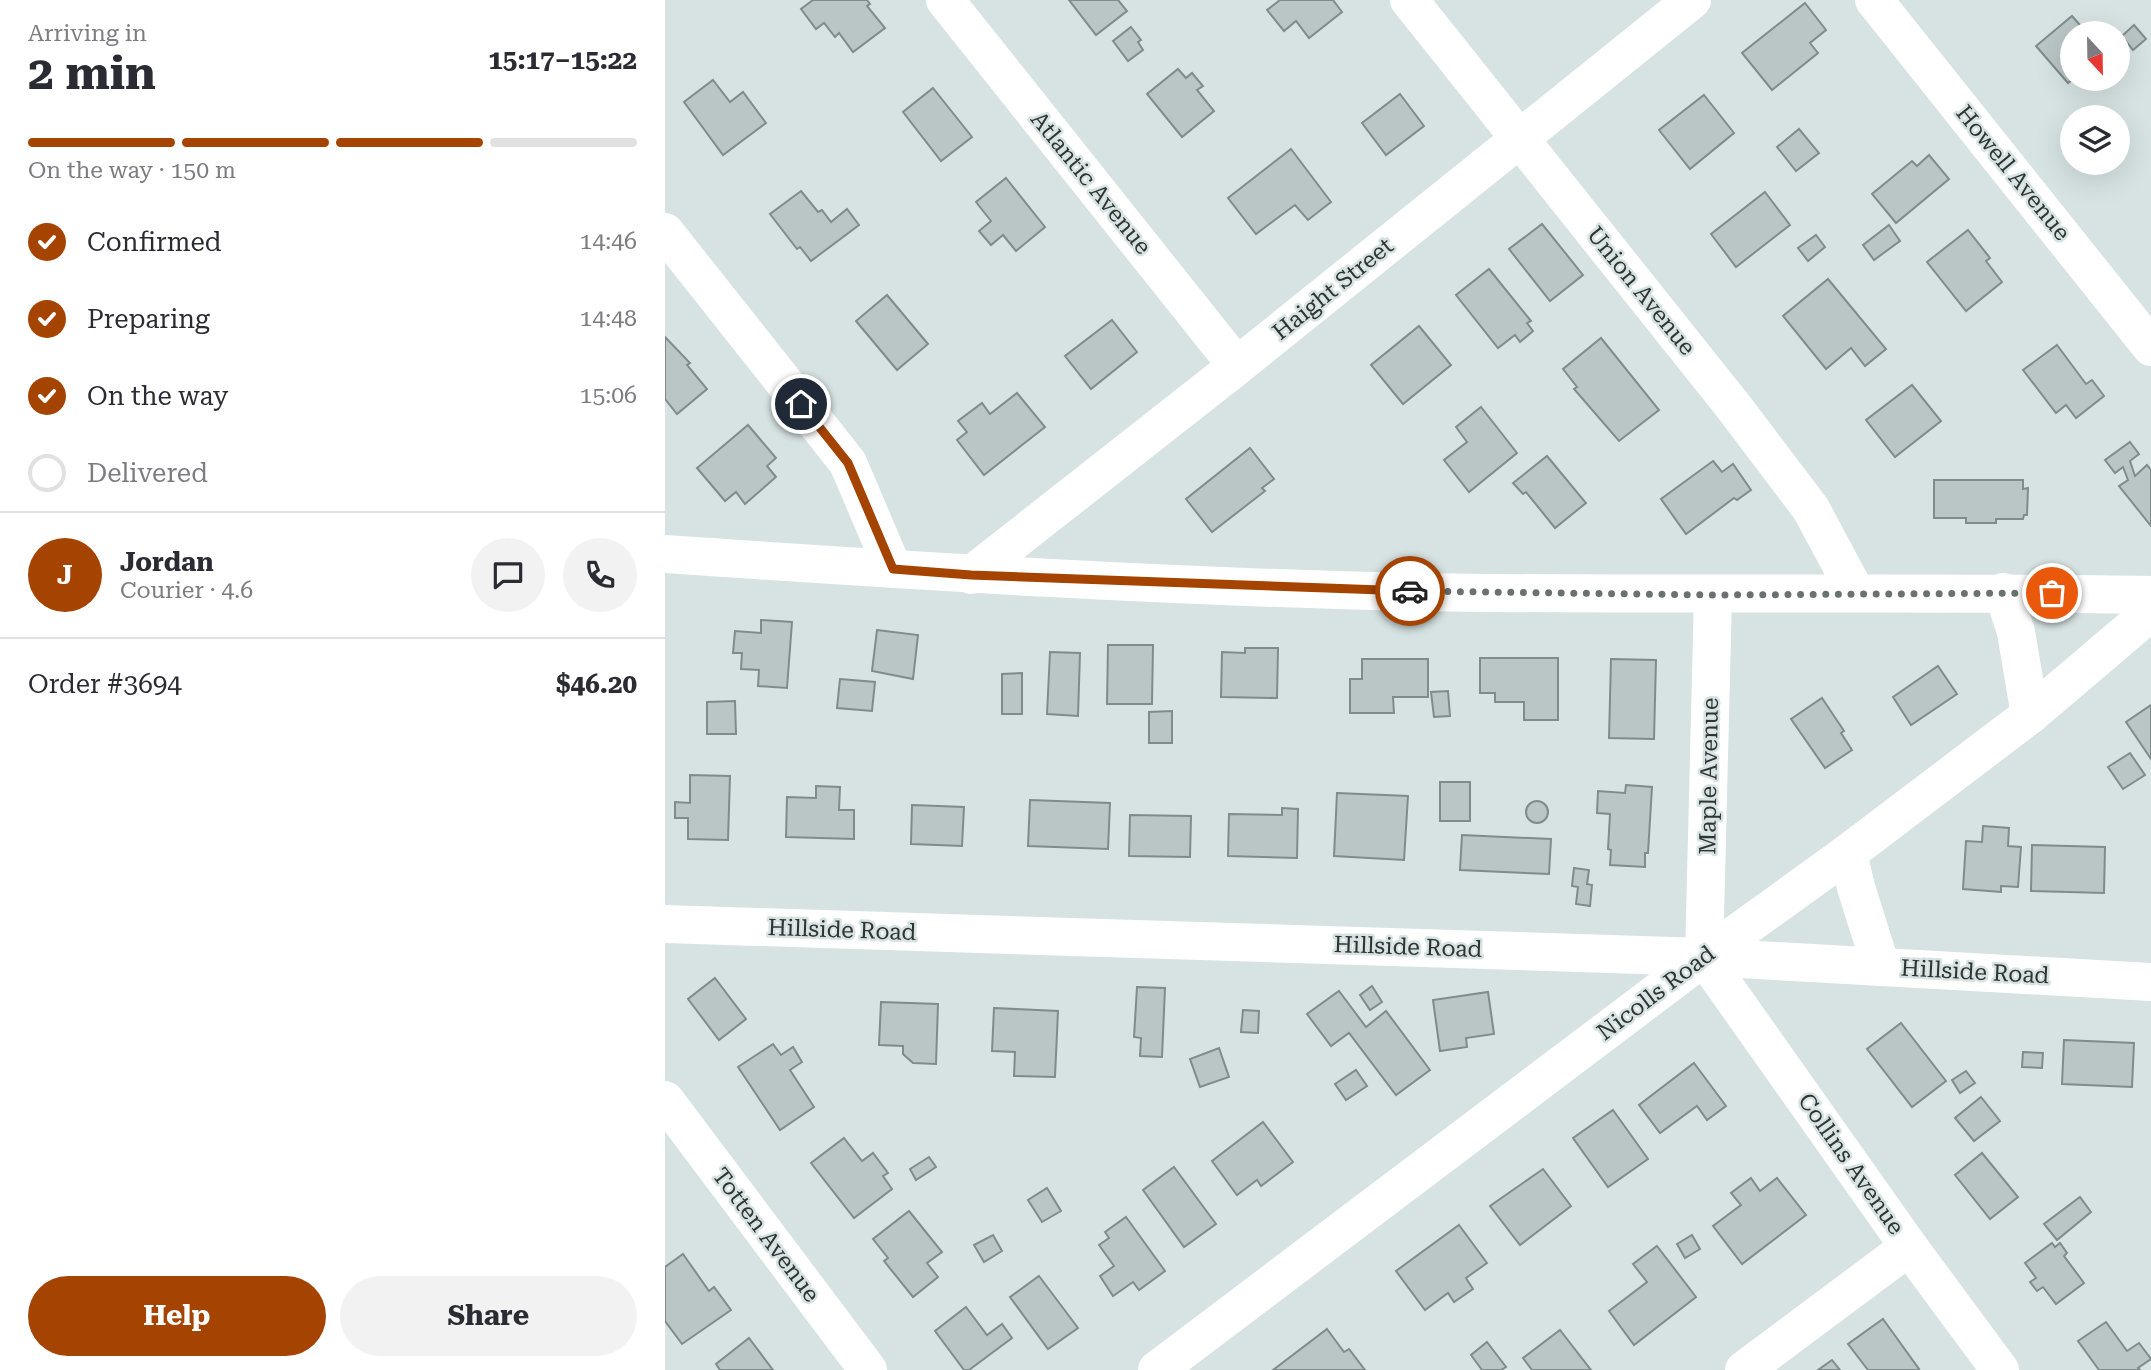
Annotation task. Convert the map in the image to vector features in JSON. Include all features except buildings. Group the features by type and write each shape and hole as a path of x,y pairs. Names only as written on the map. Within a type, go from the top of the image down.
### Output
{"street":[{"name":"Atlantic Avenue","path":"945,0 1237,366"},
{"name":"Union Avenue","path":"1409,0 1724,395 1811,509 1856,593"},
{"name":"Haight Street","path":"971,575 1237,366 1692,0"},
{"name":"Howell Avenue","path":"1874,0 2151,346"},
{"path":"665,232 848,463 893,569"},
{"path":"665,554 971,575 1415,592 1713,595 2003,592 2151,595"},
{"path":"2003,592 2016,632 2030,715"},
{"name":"Maple Avenue","path":"1704,957 1713,595"},
{"name":"Nicolls Road","path":"1157,1370 2030,715 2151,612"},
{"path":"1848,853 1881,967"},
{"name":"Hillside Road","path":"665,924 1704,957 2151,982"},
{"name":"Collins Avenue","path":"1704,957 1909,1247 2000,1370"},
{"name":"Totten Avenue","path":"665,1100 868,1370"},
{"path":"1744,1370 1909,1247"}],"way so far":[{"path":"1410,591 1713,595 2052,593"}],"route":[{"path":"801,404 848,463 893,569 971,575 1410,591"}]}
